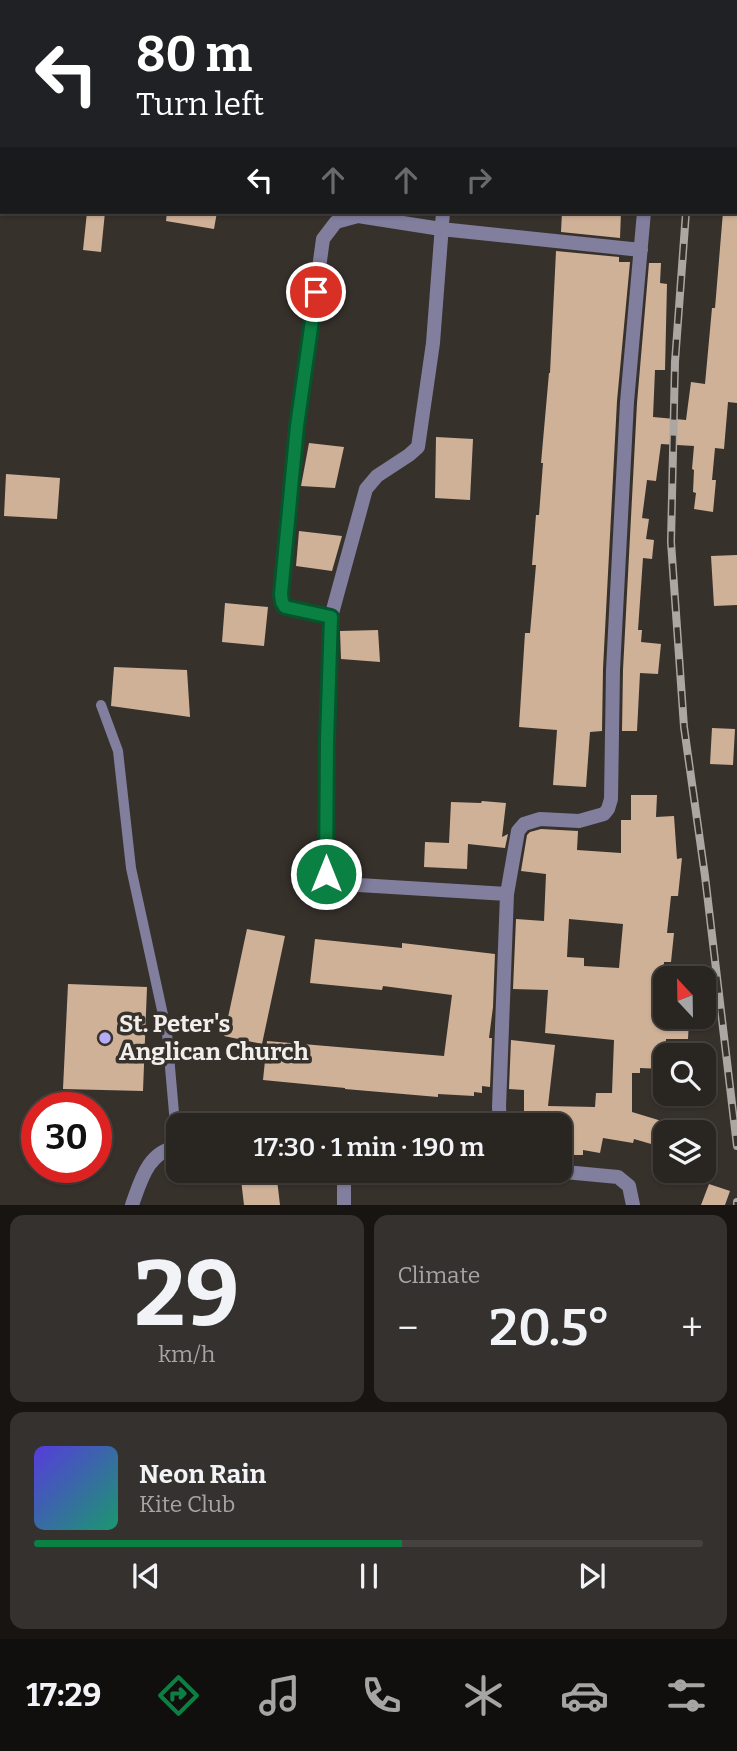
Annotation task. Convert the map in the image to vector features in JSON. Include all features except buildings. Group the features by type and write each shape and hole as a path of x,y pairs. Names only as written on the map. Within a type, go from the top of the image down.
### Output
{"street":[{"path":"443,214 433,343 418,447 377,476 366,489 331,617 326,874 331,882 342,884 507,894"},
{"path":"499,1113 507,894 518,831 524,824 540,818 579,821 604,814 611,799 614,656 627,402 644,214"},
{"path":"331,617 285,607 281,594 297,426 323,239 336,222 358,216 441,229 641,250"},
{"path":"132,1205 145,1170 166,1149"},
{"path":"572,1173 618,1177 629,1186 633,1205"},
{"path":"344,1183 344,1205"}],"lane":[{"path":"101,705 117,751 131,868 167,1033 175,1113"}],"railway":[{"path":"686,214 675,362 671,542 684,727 705,876 737,1146"}],"place":[{"name":"St. Peter's Anglican Church","path":"105,1038"}],"route":[{"path":"316,292 297,426 281,594 285,607 331,617 326,874"}]}
